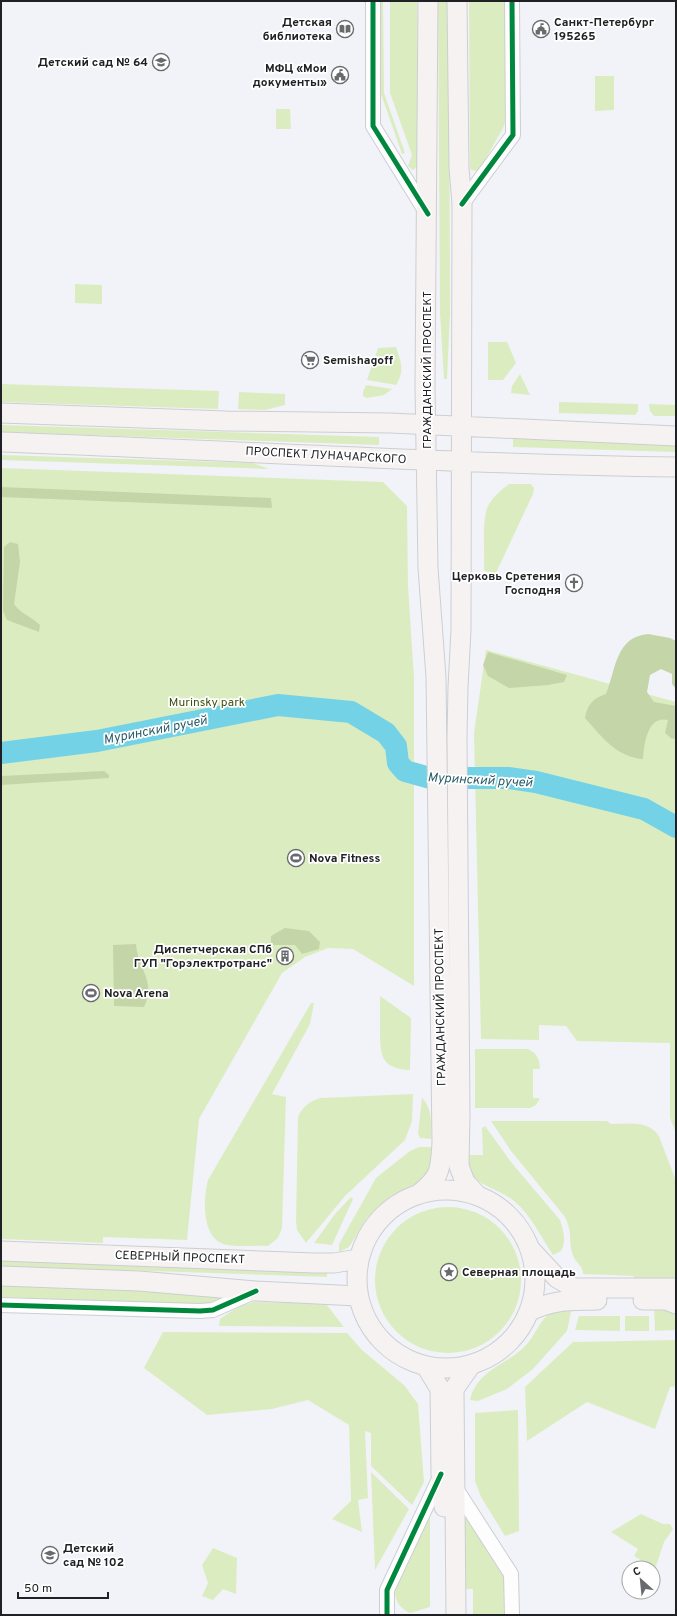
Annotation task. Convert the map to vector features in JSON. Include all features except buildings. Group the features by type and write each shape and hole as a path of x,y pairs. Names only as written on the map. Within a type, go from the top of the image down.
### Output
{"main road":[{"name":"ГРАЖДАНСКИЙ ПРОСПЕКТ","path":"419,1194 438,1176 442,1143 436,677 428,568 426,424 428,1"},
{"path":"457,1 459,168 462,204 461,462"},
{"path":"1,413 226,421 461,425 676,436"},
{"name":"ПРОСПЕКТ ЛУНАЧАРСКОГО","path":"1,442 201,449 461,462 676,467"},
{"name":"ГРАЖДАНСКИЙ ПРОСПЕКТ","path":"461,462 461,630 457,737 460,1107 459,1166 465,1182 476,1194"},
{"path":"438,1190 457,1190 476,1194 494,1203 509,1216 522,1231 530,1249 536,1278 530,1311 518,1333 508,1344 484,1360 471,1365 456,1368 426,1366 402,1357 382,1341 367,1320 358,1296 357,1278 359,1259 367,1238 380,1219 398,1204 419,1194 438,1190"},
{"path":"530,1249 557,1278 574,1288 673,1298"},
{"name":"СЕВЕРНЫЙ ПРОСПЕКТ","path":"1,1251 314,1263 334,1263 359,1259"},
{"path":"1,1276 139,1281 256,1291 358,1296"},
{"path":"530,1311 558,1301 673,1298"},
{"path":"456,1615 454,1389 471,1365"},
{"path":"426,1366 440,1390 441,1474 444,1494 444,1615"}],"street":[{"path":"373,1 373,126 428,214"},
{"path":"462,204 513,135 512,1"},
{"path":"1,1305 200,1312 213,1310 256,1291"},
{"path":"386,1615 387,1590 441,1474"},
{"path":"455,1487 511,1574 512,1615"}],"green space":[{"path":"381,1 383,1 384,93 405,153 402,154 381,94"},
{"path":"390,1 417,1 418,166 413,170 408,166 412,155 390,93"},
{"path":"438,1 449,1 450,314 447,379 444,379 440,313"},
{"path":"469,1 505,1 506,119 503,128 480,169 477,171 471,170 470,167"},
{"path":"595,76 614,76 614,110 595,111"},
{"path":"276,109 290,109 291,129 276,129"},
{"path":"75,284 102,285 102,304 75,303"},
{"path":"488,342 507,342 516,363 503,380 488,380"},
{"path":"396,347 401,362 401,371 396,385 367,380 378,348"},
{"path":"520,374 530,395 511,393 512,386"},
{"path":"1,384 219,391 218,409 1,402"},
{"path":"366,385 392,389 384,395 367,398 363,396"},
{"path":"239,392 285,394 285,405 265,410 238,409"},
{"path":"559,402 638,404 638,411 635,415 559,413"},
{"path":"649,404 676,405 676,416 654,416 650,411"},
{"path":"1,425 379,437 379,445 1,432"},
{"path":"513,438 676,444 676,452 513,447"},
{"path":"1,455 253,463 269,469 1,460"},
{"name":"Murinsky park","path":"1,468 383,482 407,506 408,586 414,678 414,986 353,949 328,948 305,957 282,973 199,1119 187,1240 103,1237 103,1243 1,1239"},
{"path":"509,484 531,484 534,488 533,494 495,575 484,570 485,518 491,501"},
{"path":"1,487 271,498 272,508 1,497"},
{"path":"10,542 18,544 20,562 14,604 40,625 39,632 7,620 3,611 4,547"},
{"path":"648,634 670,638 676,641 676,689 672,684 672,674 661,669 650,675 647,692 654,702 676,706 676,738 672,739 665,733 668,720 655,722 648,732 644,746 643,759 633,757 617,750 603,738 585,718 587,709 591,703 606,694 618,656 623,648 629,641 637,636"},
{"path":"486,650 676,702 676,1133 670,1118 670,1043 577,1041 566,1026 539,1025 539,1040 481,1039 474,733"},
{"path":"488,652 567,675 564,682 548,685 509,688 488,676 483,665"},
{"path":"104,771 109,775 109,778 1,785 1,776"},
{"path":"285,928 309,931 320,942 319,949 302,954 295,945 271,945 271,936"},
{"path":"136,944 137,953 147,982 148,990 144,1007 114,1006 113,945"},
{"path":"380,996 411,1018 410,1070 393,1067 384,1059 380,1040"},
{"path":"311,1003 314,1003 310,1024 272,1094 286,1097 282,1228 278,1238 268,1246 227,1245 219,1242 212,1235 208,1227 205,1197 208,1180"},
{"path":"475,1049 528,1049 534,1053 539,1060 540,1069 533,1069 533,1098 540,1098 536,1105 530,1108 475,1108"},
{"path":"413,1094 412,1121 405,1140 345,1196 306,1243 297,1230 296,1222 298,1117 304,1107 320,1098"},
{"path":"422,1098 426,1102 430,1112 431,1139 420,1138 418,1134"},
{"path":"491,1121 607,1121 611,1124 643,1125 654,1131 659,1136 676,1181 676,1281 634,1281 634,1276 583,1274 582,1268 574,1258 569,1228 565,1217 511,1151"},
{"path":"485,1126 511,1162 560,1220 564,1239 561,1251 553,1255 531,1219 514,1201 484,1185 470,1173 467,1155 483,1155 482,1128"},
{"path":"419,1147 431,1147 431,1165 424,1180 392,1195 383,1202 367,1218 349,1247 339,1252 339,1244 376,1178 410,1151"},
{"path":"351,1197 353,1199 332,1245 314,1243 335,1214"},
{"path":"441,1207 455,1207 469,1210 489,1219 500,1228 509,1239 518,1259 521,1280 518,1301 509,1321 500,1332 489,1341 469,1350 455,1353 441,1353 427,1350 407,1341 396,1332 387,1321 378,1301 375,1287 375,1273 378,1259 387,1239 396,1228 407,1219 427,1210"},
{"path":"1,1260 327,1271 327,1277 1,1266"},
{"path":"1,1286 220,1294 223,1299 211,1303 199,1304 1,1297"},
{"path":"253,1302 326,1304 344,1327 219,1326 220,1319 238,1307"},
{"path":"572,1307 567,1331 533,1369 507,1389 478,1401 470,1400 479,1381 486,1374 527,1344 542,1321 549,1314"},
{"path":"654,1307 676,1311 676,1330 655,1331"},
{"path":"579,1316 620,1316 620,1331 575,1330"},
{"path":"625,1316 649,1316 649,1331 625,1331"},
{"path":"163,1332 347,1333 362,1350 404,1385 418,1404 424,1482 412,1505 371,1466 371,1433 365,1431 368,1498 358,1500 362,1532 332,1519 351,1501 349,1425 308,1400 272,1409 207,1415 144,1368"},
{"path":"676,1340 676,1386 670,1387 655,1429 587,1402 527,1441 525,1387 573,1342"},
{"path":"518,1410 519,1531 505,1536 481,1497 475,1481 475,1413"},
{"path":"371,1472 409,1509 375,1570"},
{"path":"641,1514 663,1524 670,1524 673,1529 664,1542 658,1560 640,1560 634,1556 638,1549 611,1532"},
{"path":"430,1517 430,1607 410,1613 398,1604 395,1593 396,1581 404,1563"},
{"path":"470,1518 504,1575 506,1615 473,1615 473,1589 462,1589 463,1520"},
{"path":"213,1548 237,1558 236,1594 223,1589 213,1600 202,1596 208,1583 202,1565"}],"waterway":[{"name":"Муринский ручей","path":"1,753 97,741 278,705 351,712 386,733 396,746 398,763 405,771 430,778 508,778 536,782 644,809 676,827"}],"cycle path":[{"path":"373,1 373,126 428,214"},
{"path":"462,204 513,135 512,1"},
{"path":"1,1305 200,1311 213,1310 256,1291"},
{"path":"387,1615 387,1590 441,1474"}],"place":[{"name":"Детская библиотека","path":"345,29"},
{"name":"Санкт-Петербург 195265","path":"541,29"},
{"name":"Детский сад № 64","path":"161,62"},
{"name":"МФЦ «Мои документы»","path":"340,75"},
{"name":"Semishagoff","path":"310,360"},
{"name":"Церковь Сретения Господня","path":"574,583"},
{"name":"Nova Fitness","path":"296,858"},
{"name":"Диспетчерская СПб ГУП \"Горэлектротранс\"","path":"285,956"},
{"name":"Nova Arena","path":"91,993"},
{"name":"Северная площадь","path":"449,1272"},
{"name":"Детский сад № 102","path":"50,1555"}]}
